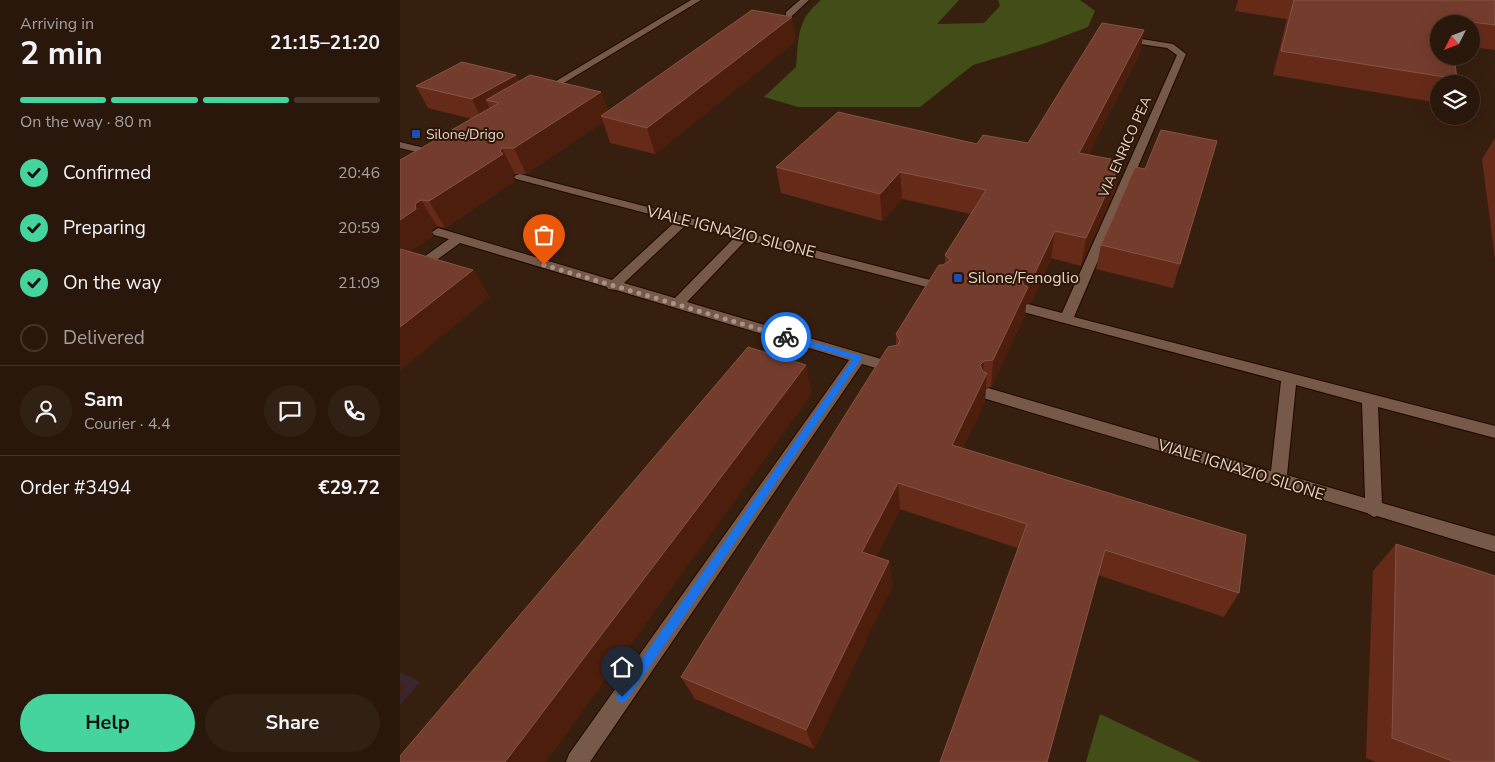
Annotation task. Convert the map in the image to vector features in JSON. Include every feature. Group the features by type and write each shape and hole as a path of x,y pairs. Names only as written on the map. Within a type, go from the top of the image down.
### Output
{"street":[{"path":"536,96 697,0"},
{"path":"789,14 805,0"},
{"name":"VIA ENRICO PEA","path":"1066,320 1182,54 1170,46 1112,37"},
{"path":"400,145 443,154"},
{"name":"VIALE IGNAZIO SILONE","path":"520,177 942,286"},
{"path":"614,286 685,220"},
{"path":"438,232 894,368"},
{"path":"677,304 744,235"},
{"path":"400,280 457,239"},
{"path":"1028,309 1495,432"},
{"path":"577,762 858,358"},
{"path":"1278,481 1289,378"},
{"name":"VIALE IGNAZIO SILONE","path":"988,394 1374,510 1495,544"},
{"path":"1370,399 1374,510"}],"shaded area":[{"path":"400,672 420,682 400,705"}],"green space":[{"path":"821,0 959,0 937,24 984,23 1000,6 998,0 1080,0 1095,11 1088,27 1043,44 973,65 920,107 798,107 764,97 796,67 800,30 807,15"},
{"path":"1100,714 1201,762 1086,762"}],"building":[{"path":"1294,0 1495,0 1495,25 1480,23 1480,15 1430,15 1430,65 1455,65 1456,75 1432,75 1281,51"},
{"path":"752,10 792,17 647,128 601,116"},
{"path":"1102,23 1144,30 1079,153 1121,161 1086,238 1055,231 1034,275 1025,277 1022,280 1024,285 1028,287 993,360 984,361 980,365 983,372 987,373 952,445 1246,535 1239,593 1105,550 1047,762 940,762 1027,524 898,483 862,552 889,561 806,730 681,677 888,347 898,345 900,340 896,334 939,265 943,265 951,260 945,255 986,190 900,172 880,194 776,167 838,112 977,144 983,135 1028,143"},
{"path":"462,62 516,75 472,99 416,86"},
{"path":"530,75 601,92 514,148 502,148 500,151 503,154 429,201 421,200 415,204 416,209 400,220 400,160 439,138 449,138 451,135 450,131 499,103 486,100"},
{"path":"1161,130 1217,141 1180,264 1101,245 1135,167 1145,169"},
{"path":"400,249 473,270 400,327"},
{"path":"748,347 806,365 505,762 400,762 400,756"},
{"path":"1396,544 1495,576 1495,762 1455,762 1392,738"}],"way so far":[{"path":"544,265 786,337"}],"place":[{"name":"Silone/Drigo","path":"416,134"},
{"name":"Silone/Fenoglio","path":"958,278"}],"route":[{"path":"622,697 858,358 786,337"}]}
